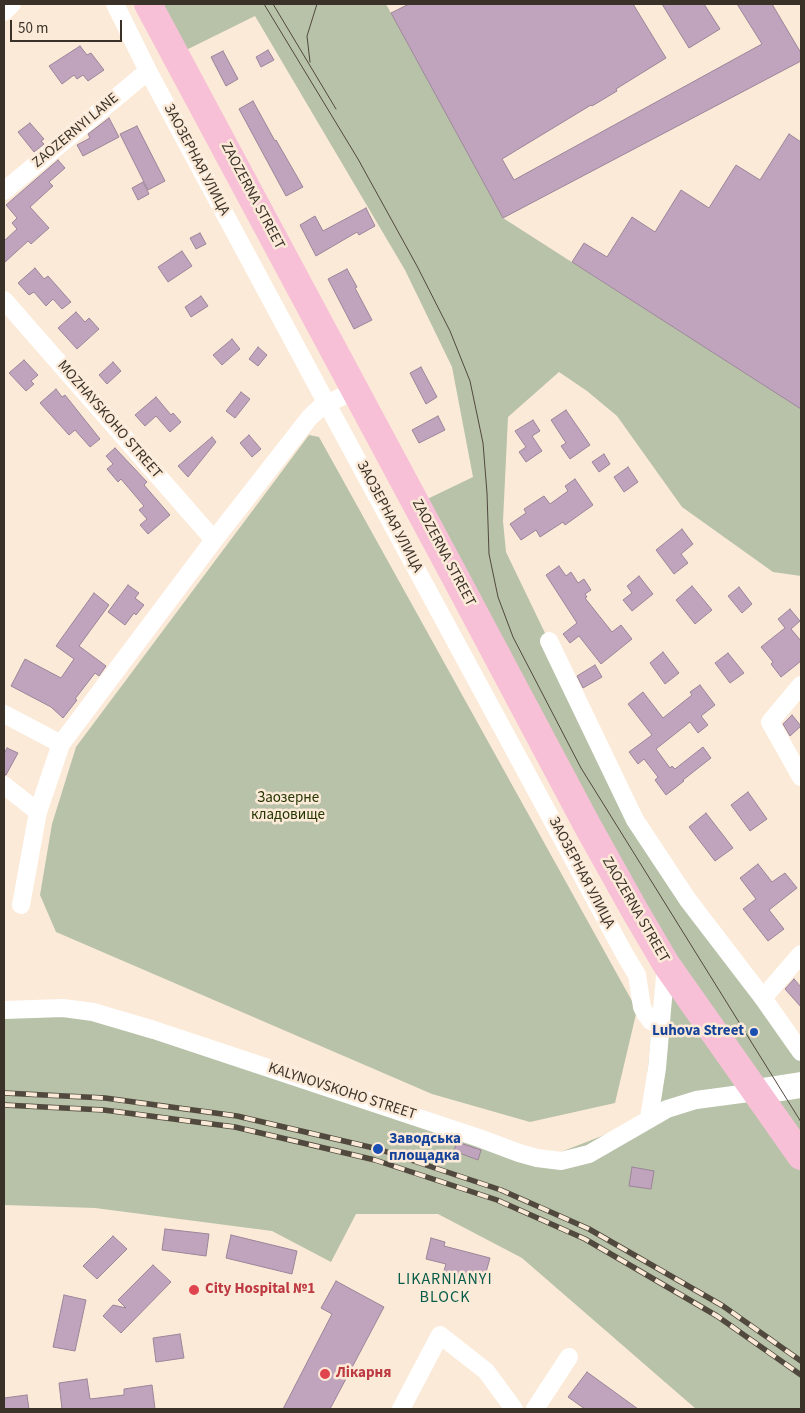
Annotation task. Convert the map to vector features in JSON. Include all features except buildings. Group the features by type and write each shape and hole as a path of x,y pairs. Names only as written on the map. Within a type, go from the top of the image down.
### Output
{"main road":[{"name":"ZAOZERNA STREET","path":"148,4 587,825 666,964 801,1156"}],"street":[{"path":"4,12 12,4"},
{"name":"ЗАОЗЕРНАЯ УЛИЦА","path":"115,4 148,71 327,404 637,974 642,1007 645,1013 652,1021 661,1026"},
{"name":"ZAOZERNYI LANE","path":"4,191 148,71"},
{"name":"MOZHAYSKOHO STREET","path":"4,300 214,540"},
{"path":"21,905 38,812 61,744 214,540 310,417 327,404 355,390"},
{"path":"549,641 635,820 688,900 763,998 801,1052"},
{"path":"801,685 770,722 801,777"},
{"path":"4,714 61,744"},
{"path":"4,785 38,812"},
{"path":"763,998 801,954"},
{"path":"649,1119 657,1068 666,964"},
{"name":"KALYNOVSKOHO STREET","path":"4,1010 47,1008 93,1012 154,1030 537,1158 561,1161 589,1154 666,1109 696,1100 756,1092"},
{"path":"756,1092 801,1086"},
{"path":"401,1409 440,1335 486,1371 514,1409"},
{"path":"535,1409 569,1356"}],"green space":[{"path":"148,4 386,4 503,218 801,409 801,576 773,572 682,507 617,416 587,391 559,372 508,417 503,521 506,552 635,820 801,1052 801,1151 689,991 417,504 473,477 452,367 405,270 255,16 176,55"},
{"name":"Заозерне кладовище","path":"309,435 319,437 637,1010 615,1103 530,1122 432,1094 56,932 40,895 52,824 76,747"},
{"path":"658,963 742,1088 644,1108"},
{"path":"4,1003 64,1005 520,1155 558,1153 638,1122 698,1106 751,1099 801,1172 801,1409 696,1409 522,1258 438,1214 356,1214 331,1262 272,1231 95,1208 4,1205"}],"tram line":[{"path":"264,4 358,159 417,266 450,331 470,381 483,443 489,554 498,597 513,637 581,768 801,1122"},
{"path":"273,4 336,109"},
{"path":"310,62 307,36 317,4"}],"railway":[{"path":"4,1093 105,1098 237,1116 378,1149 501,1190 589,1229 723,1306 801,1361"},
{"path":"4,1105 104,1110 235,1127 375,1160 497,1200 585,1239 717,1316 801,1375"}],"place":[{"name":"Luhova Street","path":"754,1032"},
{"name":"Заводська площадка","path":"378,1149"},
{"name":"City Hospital №1","path":"194,1290"},
{"name":"Лікарня","path":"325,1374"}],"district":[{"name":"LIKARNIANYI BLOCK","path":"445,1289"}]}
